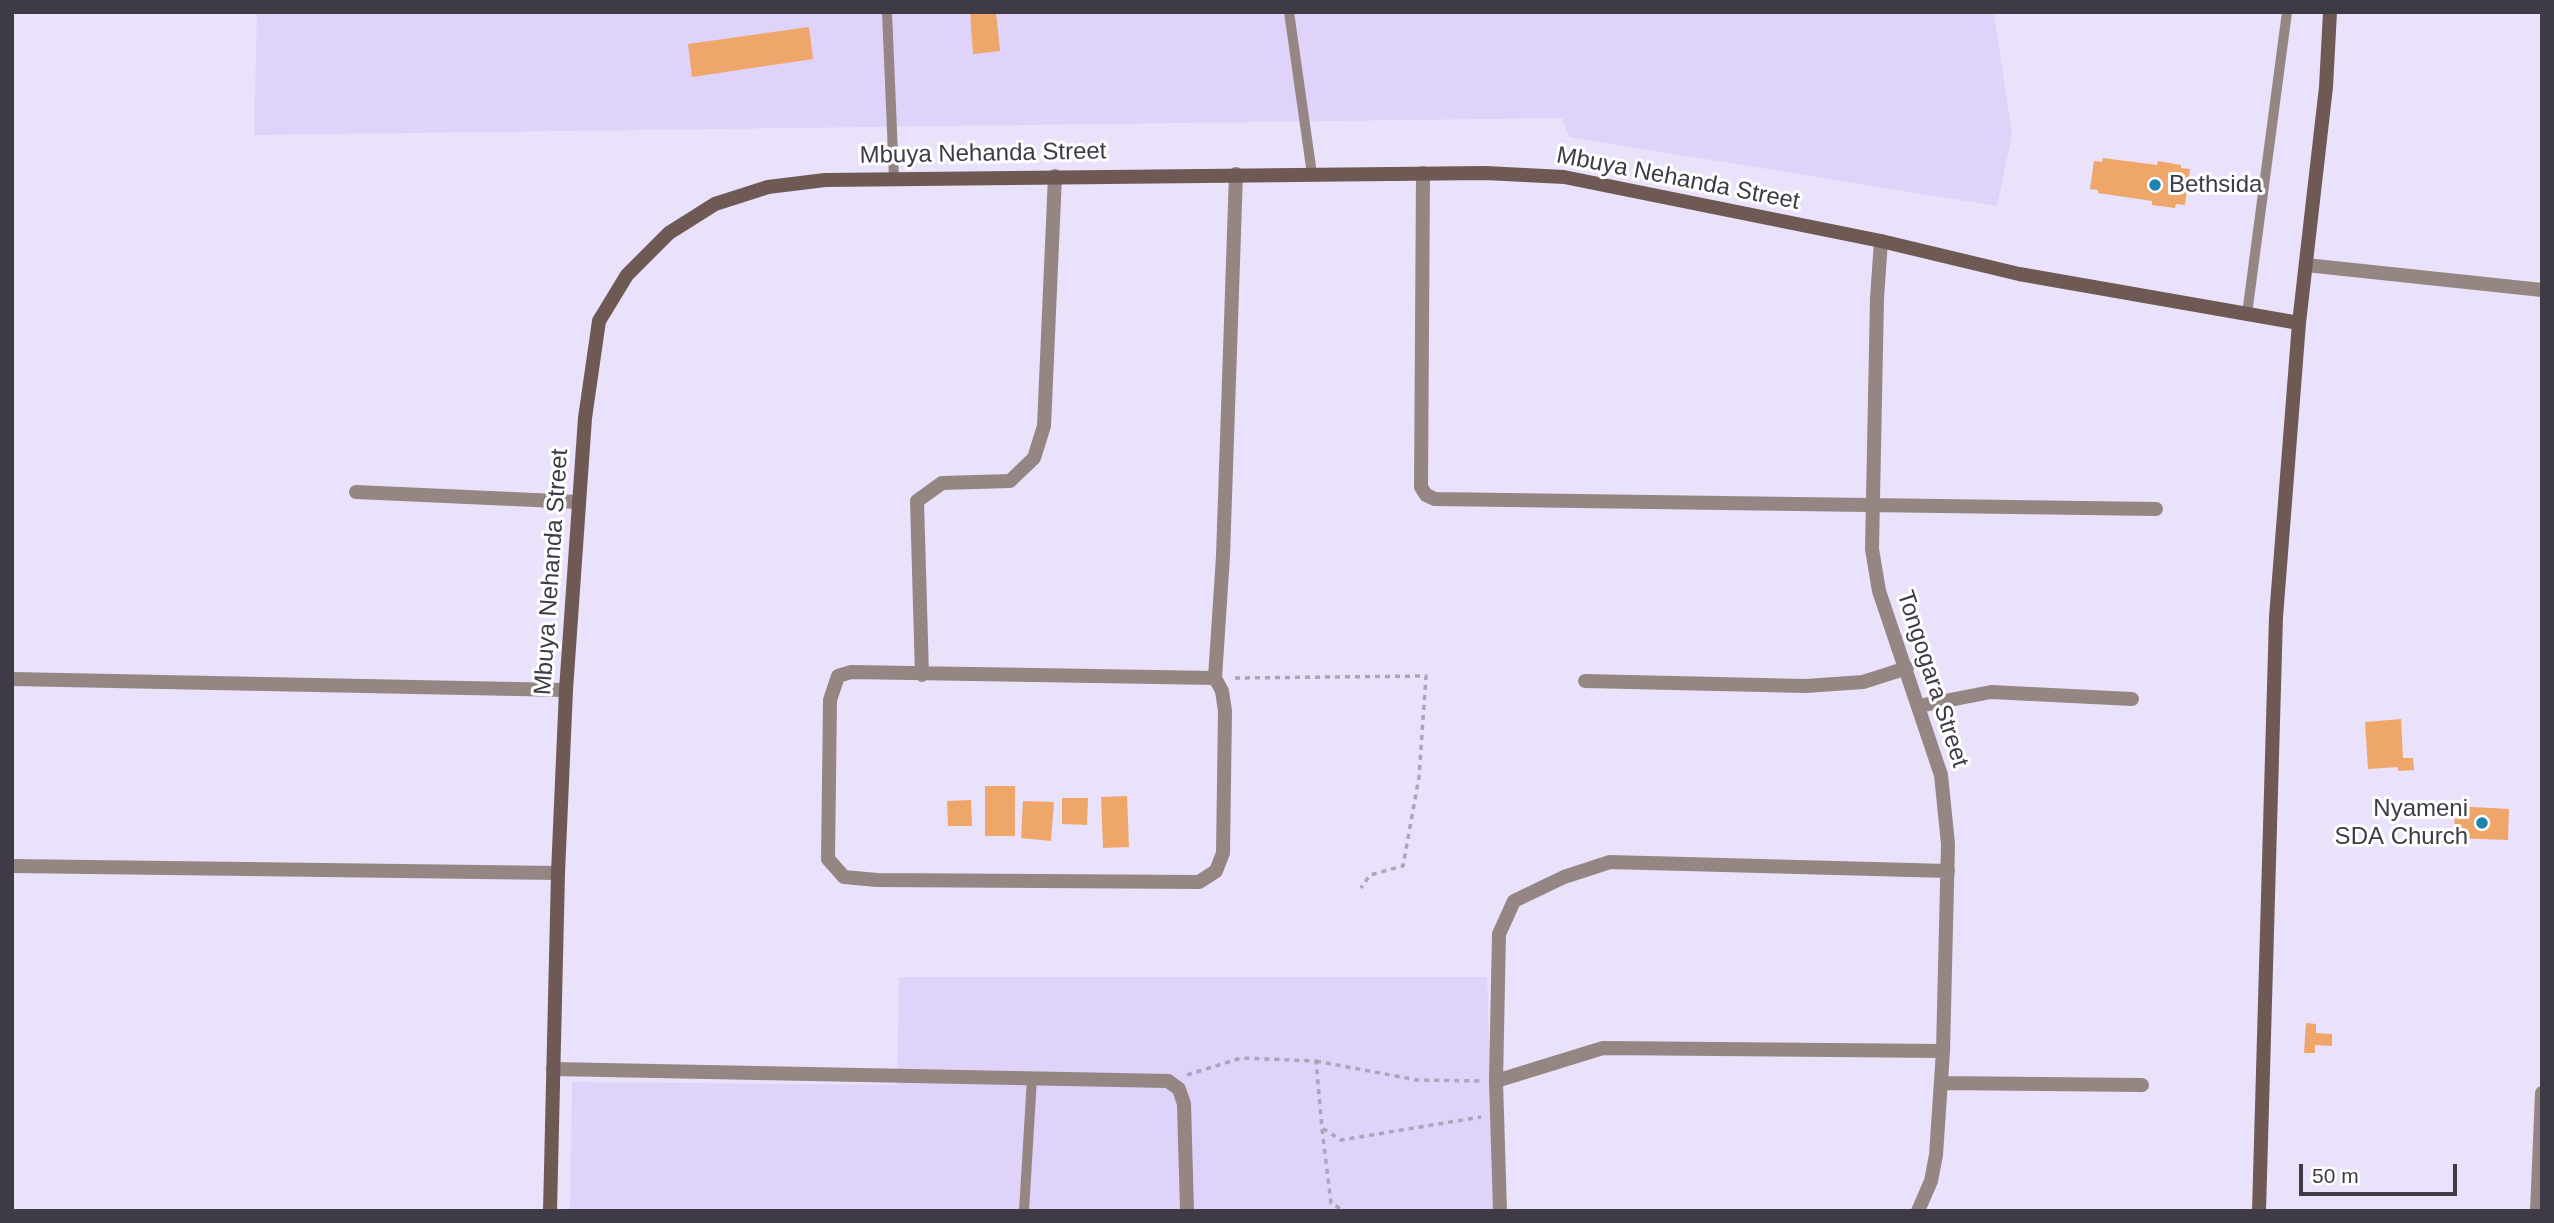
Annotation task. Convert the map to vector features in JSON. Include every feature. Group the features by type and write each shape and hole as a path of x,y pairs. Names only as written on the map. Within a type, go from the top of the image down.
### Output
{"street":[{"path":"2259,1211 2276,617 2299,323 2326,87 2330,12"},
{"name":"Mbuya Nehanda Street","path":"550,1211 558,873 566,690 585,418 599,321 627,275 668,233 715,204 768,187 825,180 1423,173 1564,177 1881,241 2019,274 2299,323"},
{"path":"1423,173 1421,487 1426,495 1435,499 1875,503 2156,509"},
{"path":"1215,678 850,672 838,676 830,700 828,859 844,877 877,880 1199,882 1216,872 1223,853 1226,710 1223,691 1215,678 1223,556 1236,174"},
{"path":"922,675 917,501 942,483 1010,481 1034,458 1044,426 1055,176"},
{"name":"Tongogara Street","path":"1881,241 1877,298 1872,549 1879,591 1941,775 1948,871 1943,1051 1936,1155 1931,1181 1918,1211"},
{"path":"2306,265 2542,290"},
{"path":"356,492 579,502"},
{"path":"1584,681 1806,685 1863,682 1907,668"},
{"path":"12,679 566,690"},
{"path":"1919,706 1991,692 2132,699"},
{"path":"1500,1211 1496,1115 1499,934 1514,901 1564,877 1610,862 1948,871"},
{"path":"12,866 558,873"},
{"path":"1496,1081 1603,1048 1943,1051"},
{"path":"553,1069 1168,1081 1179,1089 1184,1104 1187,1211"},
{"path":"1941,1083 2142,1085"},
{"path":"2537,1211 2542,1093"}],"lane":[{"path":"887,12 894,178"},
{"path":"1289,12 1311,174"},
{"path":"2247,314 2287,12"},
{"path":"1024,1211 1032,1078"}],"path":[{"path":"1215,678 1426,676 1419,776 1402,866 1370,875 1361,888"},
{"path":"1168,1081 1241,1058 1316,1061 1417,1080 1496,1081"},
{"path":"1316,1061 1331,1203 1343,1211"},
{"path":"1322,1128 1341,1140 1496,1115"}],"shaded area":[{"path":"257,12 1994,12 2012,135 1997,206 1569,137 1562,118 254,135"},
{"path":"899,977 1487,977 1495,1211 570,1211 572,1082 897,1085"}],"building":[{"path":"970,12 996,12 1000,51 973,54"},
{"path":"809,27 813,59 692,77 688,44"},
{"path":"2103,158 2157,165 2158,161 2190,169 2185,205 2176,204 2175,208 2152,205 2152,201 2098,193 2098,190 2090,189 2094,161 2102,162"},
{"path":"2401,719 2403,758 2413,758 2414,770 2398,771 2398,767 2368,769 2365,722"},
{"path":"985,786 1015,786 1015,836 985,836"},
{"path":"1127,796 1129,847 1103,848 1101,797"},
{"path":"1062,798 1088,798 1087,825 1062,824"},
{"path":"971,800 972,826 948,826 947,801"},
{"path":"1023,801 1054,802 1051,841 1021,838"},
{"name":"Nyameni SDA Church","path":"2455,806 2509,809 2508,840 2454,838"},
{"path":"2306,1023 2316,1024 2316,1033 2332,1034 2332,1046 2315,1045 2315,1053 2304,1053"}],"place":[{"name":"Bethsida","path":"2155,185"},
{"name":"Nyameni SDA Church","path":"2482,823"}]}
